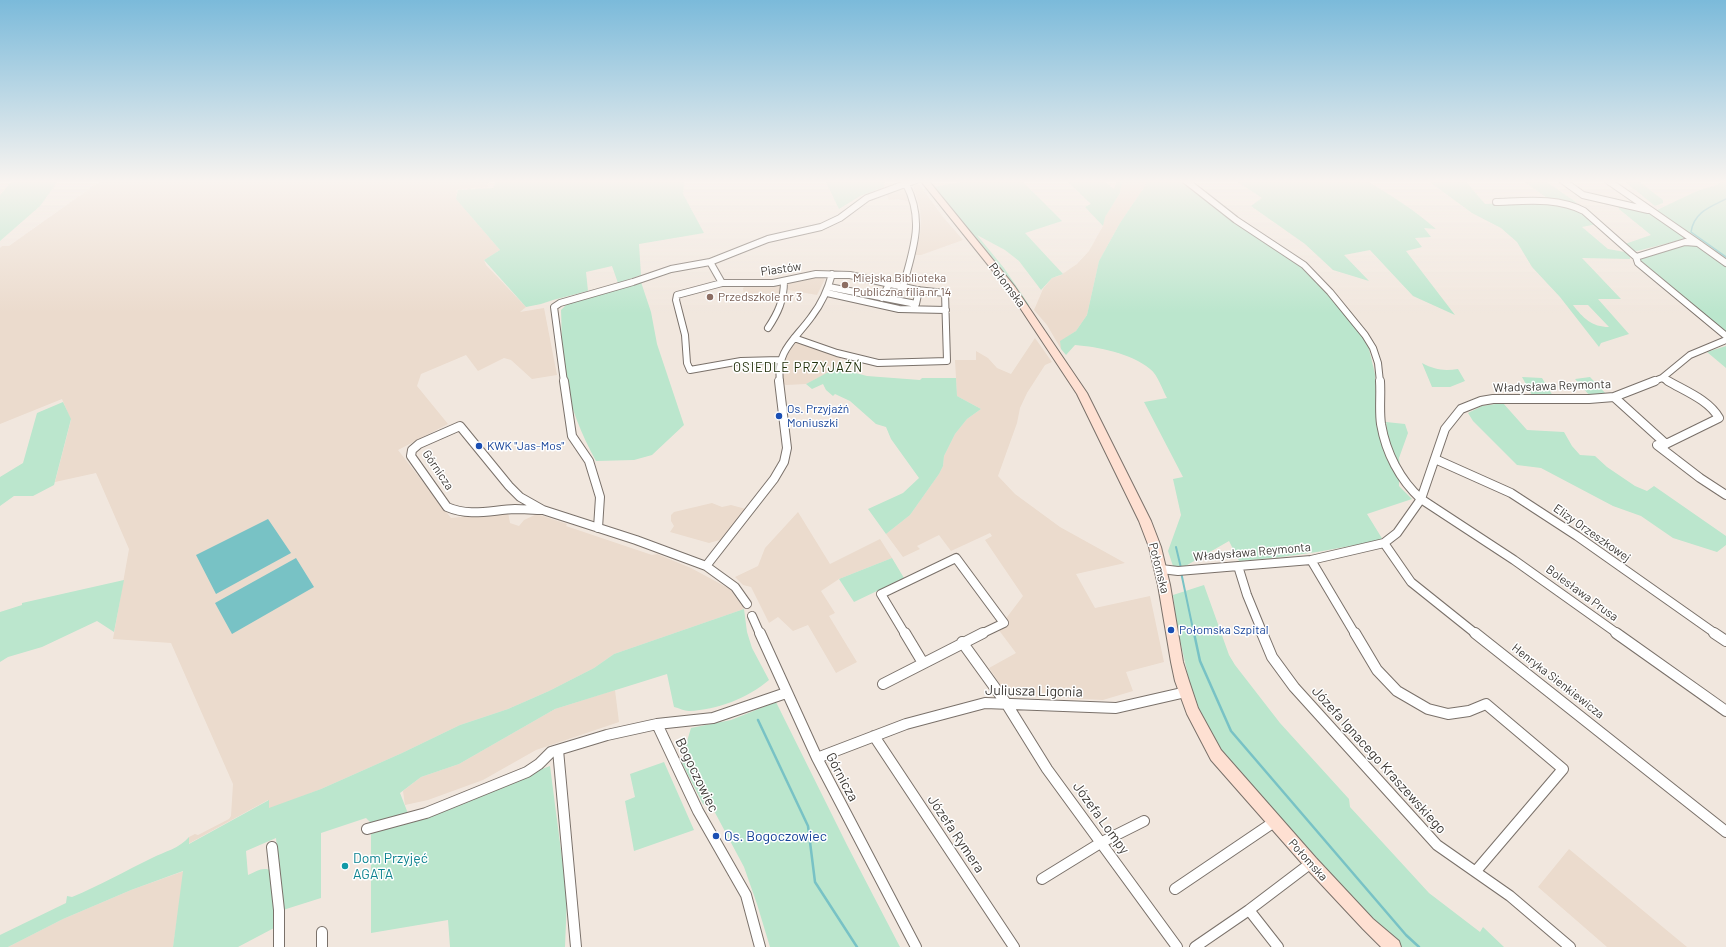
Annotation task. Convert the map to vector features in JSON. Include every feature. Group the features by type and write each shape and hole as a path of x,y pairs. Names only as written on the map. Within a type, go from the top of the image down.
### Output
{"street":[{"path":"598,528 600,496 589,461 572,436 554,307 560,303 633,282 671,269 710,262 768,239 821,227 827,224"},
{"path":"902,287 916,239 917,224"},
{"name":"Połomska","path":"960,224 1012,289 1082,393 1145,522 1155,547 1161,569 1177,662 1186,692 1194,716 1216,756 1310,864 1392,947"},
{"name":"Bolesława Prusa","path":"1242,224 1304,265 1330,292 1365,335 1373,348 1378,363 1382,424 1387,445 1402,480 1408,488 1422,499 1514,560 1726,711"},
{"path":"1599,224 1636,257 1638,263 1726,336"},
{"path":"1670,224 1726,263"},
{"path":"1636,257 1685,242 1698,243"},
{"path":"710,262 722,283"},
{"name":"Piastów","path":"780,360 741,361 690,370 686,354 686,335 676,300 677,295 722,283 773,283 816,274 832,274 854,276 902,287 945,293 946,310"},
{"path":"706,566 774,479 784,462 787,448 779,380 780,360 784,351 821,304 828,290 832,274"},
{"path":"768,328 779,312 785,296 784,281"},
{"path":"882,298 889,284"},
{"path":"828,290 916,304 919,290"},
{"path":"794,338 839,353 878,363 948,361 946,310 901,310 871,305 828,290"},
{"name":"Władysława Reymonta","path":"1161,569 1178,571 1288,563 1311,560 1384,543 1397,532 1422,499 1445,429 1461,409 1481,401 1510,398 1589,399 1614,397 1662,378 1690,355 1726,340"},
{"path":"1662,378 1708,405 1718,413 1719,418 1666,444 1657,445 1726,495"},
{"path":"1614,397 1666,444"},
{"name":"Górnicza","path":"543,510 515,509 463,514 454,512 447,507 414,462 411,456 412,450 419,444 460,426 509,486 520,497 543,510 706,566 735,587 747,604"},
{"name":"Elizy Orzeszkowej","path":"1435,459 1511,493 1576,536 1726,641"},
{"name":"Henryka Sienkiewicza","path":"1384,543 1411,582 1420,590 1575,711 1726,832"},
{"path":"883,684 923,663 962,642 1004,623 956,558 881,594 923,663"},
{"path":"1311,560 1377,670 1397,691 1428,709 1448,714 1469,711 1486,704 1563,769 1476,871"},
{"name":"Józefa Ignacego Kraszewskiego","path":"1238,566 1247,595 1272,657 1294,687 1437,845 1510,896 1570,947"},
{"name":"Górnicza","path":"752,616 817,758 916,947"},
{"name":"Józefa Lompy","path":"962,642 1006,703 1047,769 1102,842 1177,947"},
{"name":"Juliusza Ligonia","path":"817,758 906,724 966,706 985,703 1006,703 1116,708 1186,692"},
{"name":"Bogoczowiec","path":"555,751 607,734 658,724 713,718 786,693"},
{"name":"Bogoczowiec","path":"658,724 698,811 746,895 760,947"},
{"name":"Józefa Rymera","path":"874,736 1014,947"},
{"path":"367,829 426,814 527,772 555,751"},
{"path":"555,751 576,947"},
{"path":"1042,879 1102,842 1144,821"},
{"path":"1175,889 1274,822"},
{"path":"272,847 277,880 280,934 279,947"},
{"path":"1195,947 1249,910 1310,864"},
{"path":"1249,910 1278,947"},
{"path":"322,932 322,947"}],"shaded area":[{"path":"40,224 478,224 500,250 484,260 486,265 526,307 520,312 544,308 557,375 532,379 511,360 504,358 478,371 466,355 421,374 417,386 448,424 398,450 451,518 508,512 510,523 519,526 524,520 537,514 567,524 566,526 652,555 657,554 691,568 730,589 744,609 614,654 594,668 549,691 508,709 460,725 321,789 269,809 268,800 188,844 189,837 195,834 198,835 229,819 231,816 233,784 171,643 113,639 129,549 96,473 55,482 71,420 62,399 0,424 0,248 2,246 9,246"},
{"path":"921,224 949,224 963,240 921,255 915,255 920,235"},
{"path":"1103,224 1119,224 1099,261 1087,315 1076,331 1061,341 1061,349 1047,325 1034,310 1043,289 1052,278 1061,275 1077,264 1089,251"},
{"path":"818,276 825,279 817,295 788,290 787,284 789,282"},
{"path":"779,284 782,286 779,303 759,298 744,297 743,288 746,286"},
{"path":"1035,338 1052,362 1045,365 1027,393 1020,408 1017,423 998,476 1015,494 1060,527 1125,563 1076,574 1095,608 1150,596 1164,662 1126,672 1133,691 1103,700 1009,695 1006,693 989,668 1016,653 998,629 1023,596 985,540 992,536 990,533 951,551 939,535 917,546 920,549 903,557 886,534 910,515 939,474 943,466 944,456 955,434 967,419 981,409 957,396 955,360 976,360 976,351 988,358 997,368 1011,374"},
{"path":"795,343 842,357 837,364 837,368 806,384 786,385 784,384 783,379 784,364 786,357"},
{"path":"712,503 722,507 731,505 746,509 720,540 709,543 670,532 674,526 671,521 671,515 674,512"},
{"path":"798,512 830,564 880,539 892,558 839,579 821,591 835,613 829,616 857,662 836,673 808,625 793,631 778,617 769,623 751,587 743,585 735,577 758,566 765,548"},
{"path":"615,690 619,722 536,750 483,780 428,800 405,805 403,791 421,777 459,764 555,709"},
{"path":"1569,849 1687,947 1607,947 1538,887"},
{"path":"184,871 173,947 8,947 63,919 131,890"}],"green space":[{"path":"0,224 19,224 0,241"},
{"path":"478,224 699,224 704,233 639,244 641,275 618,283 612,266 586,272 588,291 526,307 484,260 500,250"},
{"path":"961,224 1052,224 1025,233 1063,274 1052,278 1041,290 1019,261 1005,250 977,235 1004,268 1029,305 1027,307"},
{"path":"1119,224 1244,224 1299,264 1321,285 1365,340 1369,349 1375,374 1378,427 1387,459 1399,480 1399,486 1412,499 1367,514 1383,540 1317,552 1239,561 1229,541 1175,572 1168,551 1181,515 1173,479 1183,477 1144,402 1167,398 1160,382 1153,372 1142,363 1124,355 1104,349 1075,345 1066,355 1061,349 1060,341 1076,331 1087,315 1099,261"},
{"path":"1277,224 1431,224 1436,229 1424,228 1431,237 1415,238 1422,247 1406,251 1455,315 1413,296 1370,250 1344,255 1369,281 1333,270 1305,244"},
{"path":"1494,224 1596,224 1582,227 1608,249 1625,252 1630,256 1630,259 1582,258 1621,299 1598,299 1629,334 1601,343 1599,347 1560,297 1532,267 1517,242 1501,228","holes":["1573,305 1588,305 1609,327 1603,327 1588,321"]},
{"path":"1638,224 1666,224 1683,236 1684,239 1637,251 1631,250 1625,244 1651,235"},
{"path":"1675,224 1726,224 1726,260"},
{"path":"1687,244 1695,245 1726,265 1726,332 1639,259"},
{"path":"641,282 651,312 657,344 684,425 652,455 634,460 596,461 577,420 566,386 562,359 561,310 567,304"},
{"path":"1726,346 1726,368 1707,352"},
{"path":"1422,363 1440,369 1458,369 1465,381 1450,387 1432,387"},
{"path":"836,368 867,376 920,380 922,378 956,378 957,396 981,409 967,419 955,434 944,456 943,466 939,474 910,515 886,534 868,509 903,493 919,478 891,439 886,427 876,424 850,401 835,394 833,396 826,390 823,384 812,389 806,384"},
{"path":"1522,377 1542,378 1553,396 1532,395"},
{"path":"1590,377 1607,395 1590,396 1575,379"},
{"path":"63,402 71,419 54,485 33,496 14,496 0,506 0,477 23,463 37,413"},
{"path":"1503,403 1527,430 1564,432 1572,446 1580,455 1595,456 1607,467 1635,486 1647,491 1654,486 1726,536 1726,545 1717,552 1673,538 1641,516 1613,506 1541,468 1517,465 1473,421 1468,413 1482,406"},
{"path":"1386,422 1405,424 1408,433 1399,458 1400,466 1388,438"},
{"path":"892,558 904,578 854,602 839,579"},
{"path":"124,580 114,632 97,621 42,647 8,657 0,662 0,612 22,605 22,603"},
{"path":"1204,585 1229,655 1280,723 1349,799 1350,807 1429,893 1480,932 1483,927 1504,947 1401,947 1342,890 1228,760 1201,717 1192,694 1177,626 1173,595"},
{"path":"744,609 747,632 752,648 769,680 752,692 732,702 710,708 689,711 674,707 667,674 555,709 459,764 421,777 400,793 409,816 373,825 366,818 321,833 321,898 283,910 276,838 246,851 248,875 263,869 272,871 274,928 238,947 173,947 183,871 131,890 63,919 8,947 0,947 0,935 66,903 67,896 72,897 177,847 189,837 189,844 269,800 269,808 321,789 460,725 508,709 549,691 594,668 614,654"},
{"path":"776,702 847,845 900,947 770,947 744,867 712,807 703,804 681,761 691,728 731,720"},
{"path":"664,762 694,830 634,851 625,801 635,797 630,774"},
{"path":"550,766 567,897 565,947 450,947 448,920 371,933 371,834"}],"water":[{"path":"268,519 291,553 216,594 196,555"},
{"path":"296,558 314,587 232,634 215,603"}],"waterway":[{"path":"1693,224 1691,232 1726,257"},
{"path":"1176,547 1181,568"},
{"path":"1181,572 1194,634"},
{"path":"1194,633 1200,661 1231,731 1406,935 1419,947"},
{"path":"758,720 808,826 815,882 857,947"}],"place":[{"name":"Miejska Biblioteka Publiczna filia nr 14","path":"845,285"},
{"name":"Przedszkole nr 3","path":"710,297"},
{"name":"Os. Przyjaźń Moniuszki","path":"779,416"},
{"name":"KWK \"Jas-Mos\"","path":"479,446"},
{"name":"Połomska Szpital","path":"1171,630"},
{"name":"Os. Bogoczowiec","path":"716,836"},
{"name":"Dom Przyjęć AGATA","path":"345,866"}],"district":[{"name":"OSIEDLE PRZYJAŹŃ","path":"798,368"}]}
